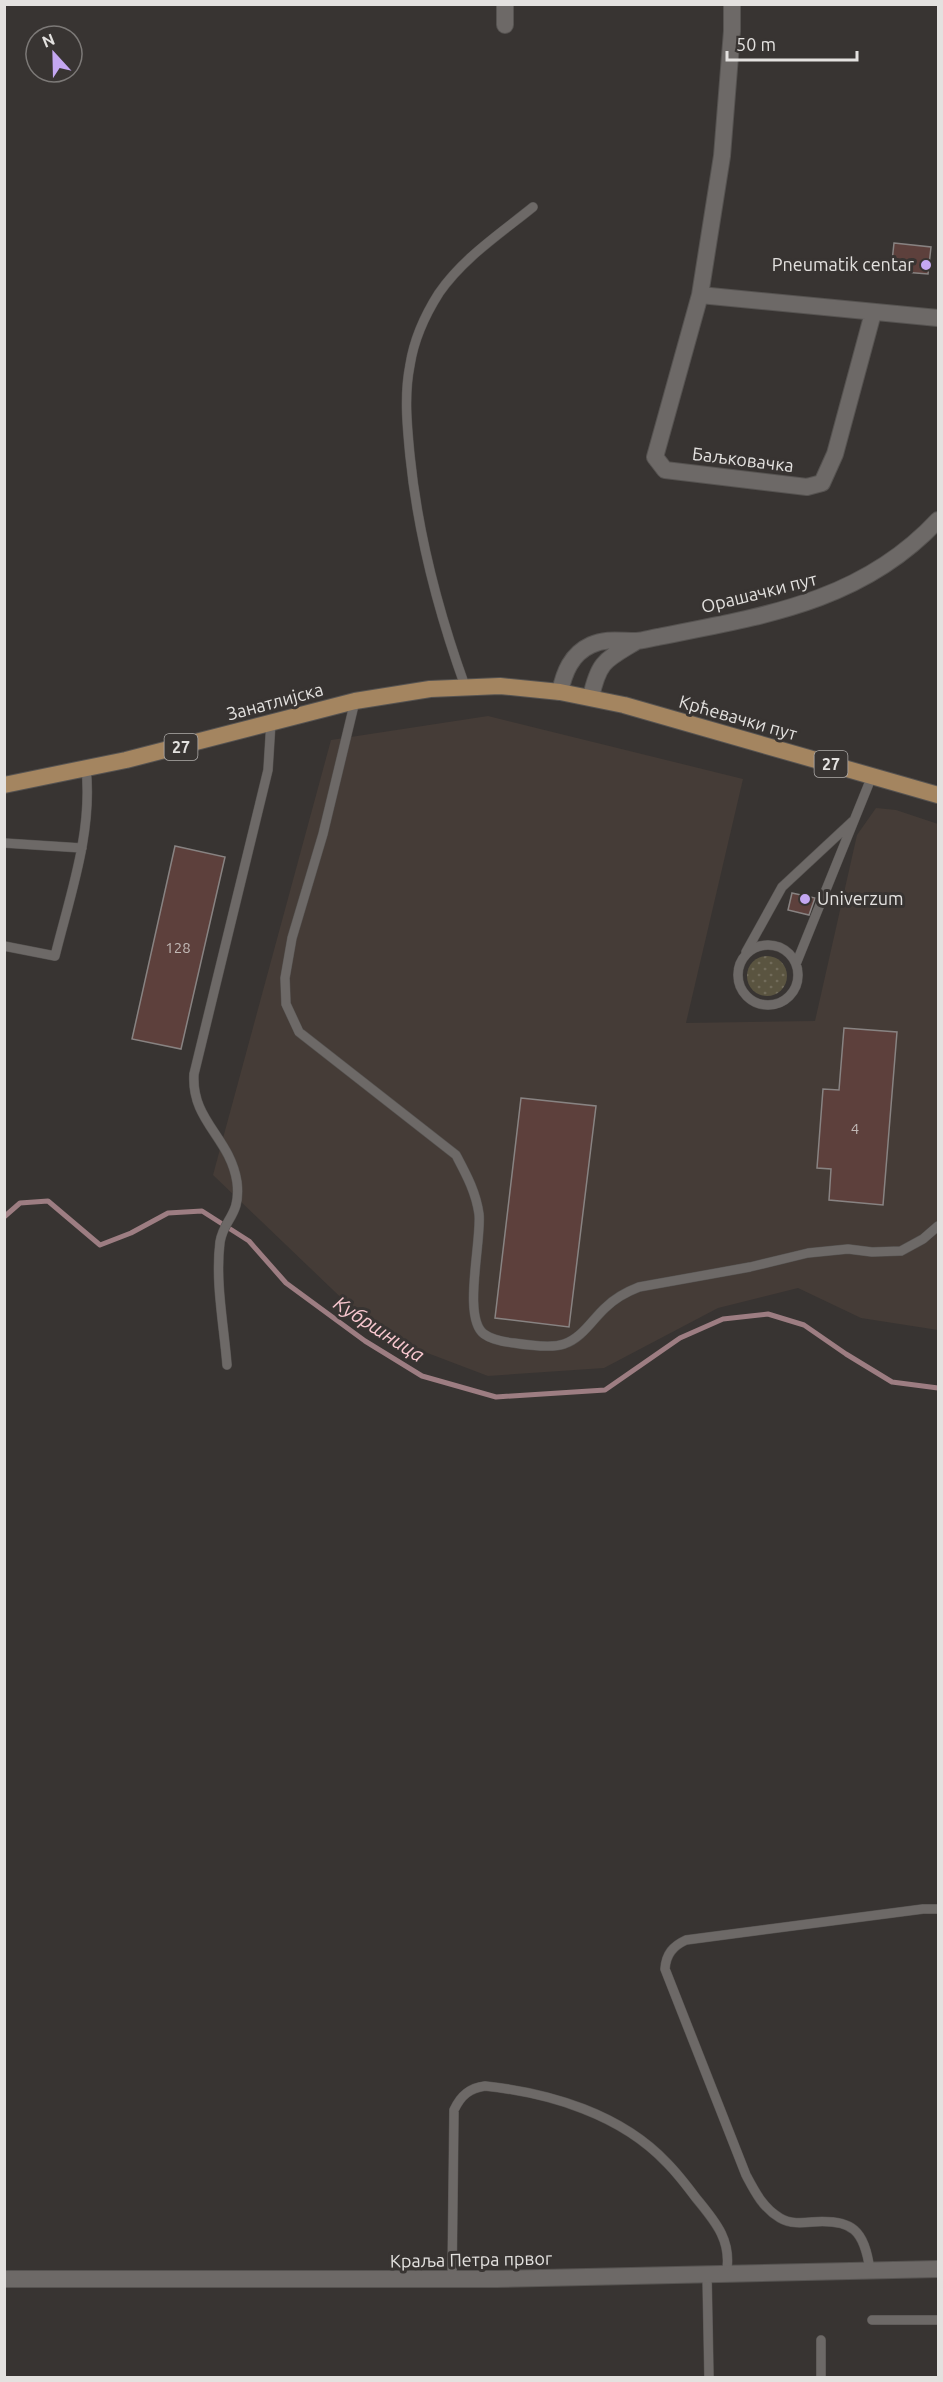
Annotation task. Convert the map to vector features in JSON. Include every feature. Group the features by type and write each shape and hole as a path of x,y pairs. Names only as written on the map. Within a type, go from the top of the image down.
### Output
{"main road":[{"name":"Занатлијска","path":"4,785 209,740 355,701 465,686 500,686 560,692"},
{"name":"Крћевачки пут","path":"560,692 591,698 939,795"}],"street":[{"path":"505,4 506,25"},
{"name":"Баљковачка","path":"732,4 722,156 700,295 655,457 665,470 807,487 822,483 835,454 873,313"},
{"path":"700,295 939,318"},
{"name":"Орашачки пут","path":"637,641 727,623 824,598 890,563 939,520"},
{"path":"560,692 563,676 580,651 602,641 637,641"},
{"path":"591,698 598,670 608,658 637,641"},
{"name":"Краља Петра првог","path":"4,2279 452,2279 939,2269"}],"lane":[{"path":"465,686 438,605 419,521 408,440 407,380 412,353 421,327 440,291 470,259 533,207"},
{"path":"355,701 322,834 292,938 285,978 286,1004 299,1032 456,1155 471,1183 479,1215 473,1306 476,1322 483,1334 502,1341 530,1345 564,1345 584,1331 604,1308 625,1292 639,1287 750,1267 808,1253 848,1249 872,1252 901,1251 923,1239 939,1226"},
{"path":"227,1365 220,1283 220,1240 237,1207 237,1187 234,1167 223,1143 200,1113 194,1094 194,1074 268,770 271,722"},
{"path":"4,946 55,956 82,848 89,792 86,768"},
{"path":"855,819 782,887 739,966 740,987 752,1001 761,1005 770,1005 788,998 797,982 796,964 855,819 872,776"},
{"path":"4,843 82,848"},
{"path":"744,957 761,946 772,945 782,948 796,964"},
{"path":"870,2270 867,2251 861,2236 847,2224 828,2221 797,2223 781,2219 760,2202 746,2175 665,1969 666,1962 673,1948 686,1940 923,1909 939,1909"},
{"path":"452,2279 454,2110 462,2096 476,2087 485,2086 564,2101 606,2119 647,2145 666,2161 721,2229 728,2248 726,2275"},
{"path":"707,2275 709,2378"},
{"path":"872,2320 939,2320"},
{"path":"820,2378 821,2340"}],"shaded area":[{"path":"488,716 743,779 686,1023 815,1021 857,835 876,808 896,810 938,824 938,1330 861,1318 798,1288 718,1308 604,1368 488,1376 380,1335 213,1175 331,740"},
{"path":"767,956 781,962 787,976 781,990 767,996 753,990 747,976 753,962"}],"building":[{"path":"894,243 931,247 928,274 891,271"},
{"path":"175,846 225,857 181,1049 132,1039"},
{"path":"792,893 815,898 809,915 788,910"},
{"path":"844,1028 897,1032 883,1205 829,1200 831,1169 817,1168 823,1089 839,1090"},
{"path":"521,1098 596,1106 569,1327 495,1318"}],"waterway":[{"name":"Кубршница","path":"4,1217 20,1203 48,1201 100,1245 131,1233 168,1213 202,1211 249,1241 286,1283 365,1341 422,1376 496,1397 605,1390 680,1338 723,1319 768,1314 804,1325 892,1382 938,1388"}],"place":[{"name":"Pneumatik centar","path":"926,265"},
{"name":"Univerzum","path":"805,899"}]}
